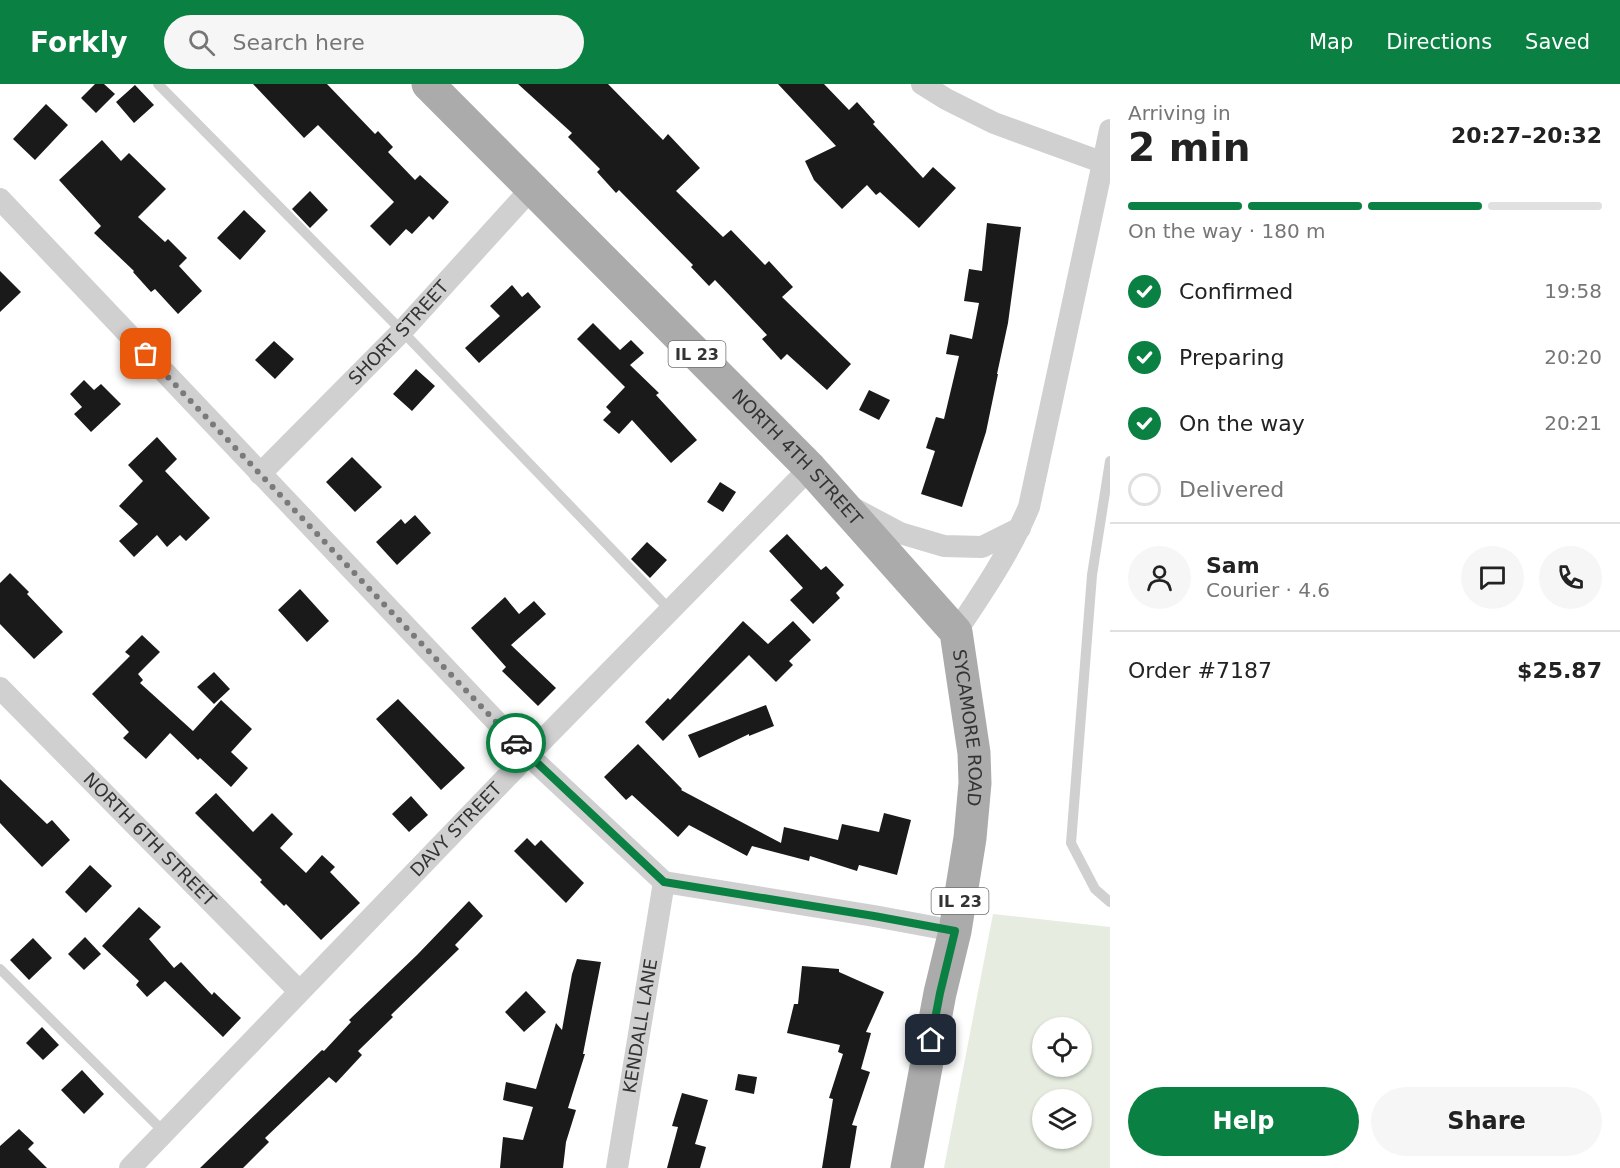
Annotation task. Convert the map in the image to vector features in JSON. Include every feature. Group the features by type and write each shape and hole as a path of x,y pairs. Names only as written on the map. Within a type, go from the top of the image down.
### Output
{"main road":[{"name":"NORTH 4TH STREET","path":"428,84 810,468 956,632"},
{"name":"SYCAMORE ROAD","path":"907,1168 940,993 955,931 970,838 975,783 974,753 956,632"}],"street":[{"path":"922,84 994,123 1107,164"},
{"name":"SYCAMORE ROAD","path":"956,632 989,582 1020,528 1029,507 1052,395 1107,164 1110,130"},
{"name":"SHORT STREET","path":"260,474 402,331 532,188"},
{"path":"0,198 528,755 664,882 955,931"},
{"name":"DAVY STREET","path":"130,1168 528,755 810,468"},
{"path":"839,501 900,532 944,546 982,547 1020,528"},
{"name":"NORTH 6TH STREET","path":"0,688 299,991"},
{"name":"KENDALL LANE","path":"616,1168 664,882"}],"lane":[{"path":"158,84 402,331 670,610"},
{"path":"1110,461 1092,575 1071,843 1095,889 1110,902"},
{"path":"0,969 164,1132"}],"shaded area":[{"path":"993,914 1110,927 1110,1168 944,1168"}],"building":[{"path":"95,84 104,84 115,94 96,113 81,98"},
{"path":"253,84 327,84 375,134 378,131 393,147 388,152 415,180 420,175 449,202 433,220 429,216 412,234 406,229 390,246 370,226 394,202 318,125 304,138"},
{"path":"518,84 608,84 663,140 668,134 700,168 676,191 723,237 731,230 765,265 769,261 793,287 782,297 851,364 827,390 787,354 781,360 762,339 767,335 715,280 709,286 691,267 693,265 619,190 616,193 597,172 600,169 568,137 572,133"},
{"path":"778,84 824,84 849,110 857,102 875,122 873,124 923,178 933,167 956,188 919,228 880,192 876,195 867,185 842,209 814,180 805,161 836,146"},
{"path":"135,85 154,105 134,123 116,102"},
{"path":"46,104 68,125 35,160 13,139"},
{"path":"102,140 121,161 129,153 166,189 138,217 165,242 168,239 187,258 179,266 202,291 178,314 155,289 151,292 134,271 94,233 101,226 59,180"},
{"path":"310,191 328,210 310,228 292,209"},
{"path":"244,210 266,231 240,260 217,238"},
{"path":"987,223 1021,227 1008,323 986,432 962,507 921,494 935,451 926,448 936,417 944,419 959,356 946,354 950,334 972,339 979,303 964,301 969,269 982,271"},
{"path":"0,271 21,292 0,312"},
{"path":"512,285 522,297 528,292 541,307 479,363 465,348 500,316 490,306"},
{"path":"593,323 620,350 631,340 644,353 630,365 659,393 656,395 697,440 671,463 632,420 619,434 603,420 611,412 606,407 625,387 577,339"},
{"path":"274,341 294,359 275,379 255,360"},
{"path":"416,369 435,386 412,411 393,394"},
{"path":"84,380 94,390 101,384 121,404 91,432 74,414 82,407 70,394"},
{"path":"869,390 890,400 879,420 859,410"},
{"path":"157,437 177,459 165,471 210,518 186,541 180,535 167,547 157,535 134,557 119,541 138,524 119,506 143,481 128,465"},
{"path":"352,457 382,487 355,512 326,482"},
{"path":"720,482 736,492 723,512 707,502"},
{"path":"415,515 431,533 397,565 376,542 401,519 405,524"},
{"path":"787,534 821,570 826,566 844,585 836,593 840,598 813,624 790,600 803,588 769,551"},
{"path":"647,542 667,560 650,578 631,559"},
{"path":"10,573 63,632 34,659 0,624 0,583"},
{"path":"300,589 329,621 307,642 278,610"},
{"path":"505,597 519,614 534,601 546,614 511,645 556,688 538,706 502,671 506,667 471,628"},
{"path":"743,621 768,644 793,621 811,640 789,661 793,665 776,682 749,655 663,741 645,722 668,698 670,700"},
{"path":"142,635 160,652 138,674 143,680 140,683 193,731 221,700 252,729 231,752 248,768 231,787 170,733 146,759 123,738 129,732 92,694 130,656 125,652"},
{"path":"214,672 230,689 214,704 197,687"},
{"path":"398,699 465,768 441,790 376,719"},
{"path":"766,705 774,726 749,736 749,734 699,758 688,735"},
{"path":"638,744 681,790 781,843 784,827 838,840 842,824 879,832 884,813 911,820 897,875 859,865 857,871 810,856 809,861 752,846 747,856 689,825 678,837 632,795 626,800 604,777"},
{"path":"0,779 47,824 52,820 70,840 42,867 0,823"},
{"path":"216,793 253,832 272,813 293,834 280,848 306,873 322,855 335,867 330,872 360,903 321,940 286,904 284,906 260,882 262,880 195,813"},
{"path":"411,796 428,815 409,832 392,814"},
{"path":"527,838 535,846 541,840 584,883 566,903 514,851"},
{"path":"90,865 112,886 86,913 65,892"},
{"path":"469,901 483,916 455,945 459,949 391,1015 393,1017 358,1051 362,1055 336,1083 329,1077 265,1138 269,1142 243,1168 200,1168 322,1050 324,1051 351,1022 349,1020"},
{"path":"139,907 161,927 149,939 174,968 181,962 212,995 214,992 241,1018 223,1037 165,981 147,997 136,985 139,981 102,946"},
{"path":"85,937 101,954 84,970 68,954"},
{"path":"33,938 52,958 29,980 10,960"},
{"path":"577,959 601,962 583,1054 585,1054 568,1108 576,1110 566,1142 563,1168 500,1168 503,1137 523,1140 533,1107 503,1100 506,1082 536,1089 556,1023 562,1030"},
{"path":"802,966 839,969 839,972 884,992 866,1032 871,1033 861,1069 870,1072 852,1125 857,1126 850,1168 822,1168 833,1099 829,1098 843,1054 838,1052 840,1045 787,1033 794,1004 798,1004"},
{"path":"526,991 546,1012 524,1032 505,1012"},
{"path":"42,1027 59,1045 43,1060 26,1043"},
{"path":"82,1070 104,1094 84,1114 61,1090"},
{"path":"738,1074 757,1077 754,1094 735,1090"},
{"path":"682,1093 708,1100 695,1144 706,1147 700,1168 667,1168 678,1127 672,1126"},
{"path":"19,1129 34,1143 28,1149 47,1168 0,1168 0,1146"}],"way so far":[{"path":"146,354 516,743"}],"route":[{"path":"516,743 664,882 955,931 931,1040"}]}
